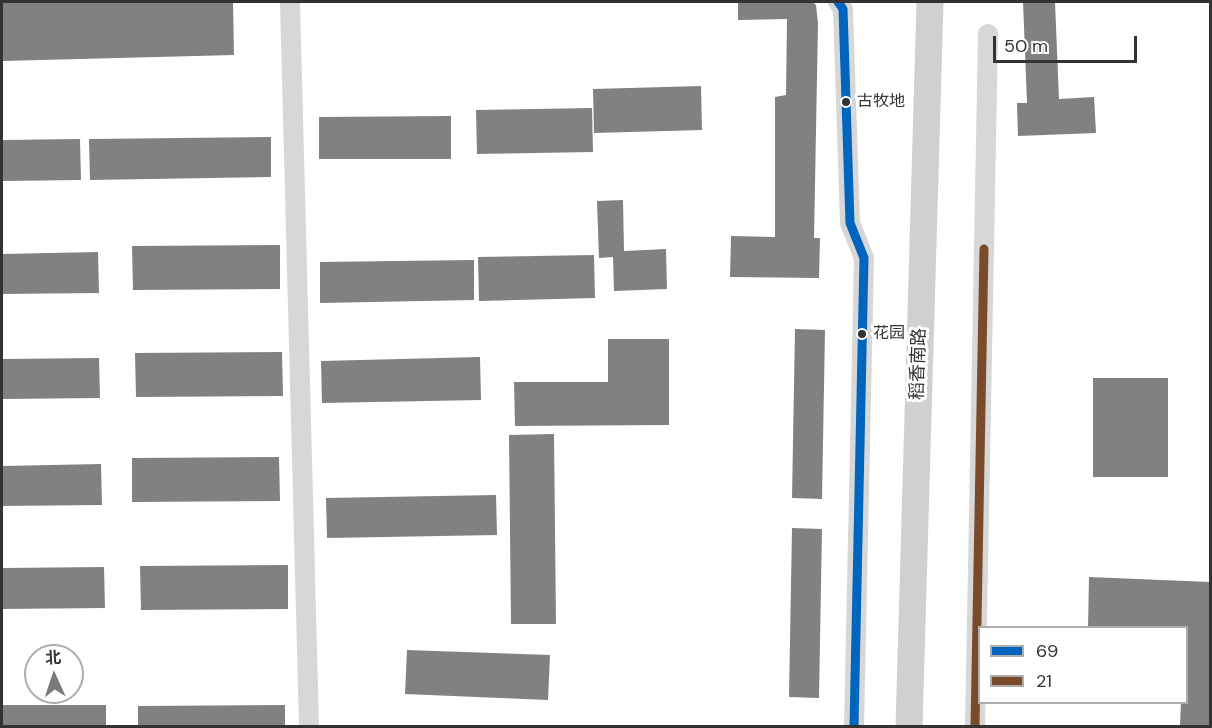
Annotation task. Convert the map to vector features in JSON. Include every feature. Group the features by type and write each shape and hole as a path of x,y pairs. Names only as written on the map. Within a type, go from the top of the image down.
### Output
{"main road":[{"name":"稻香南路","path":"909,726 930,2"}],"street":[{"path":"290,2 309,726"},
{"path":"838,2 843,9 850,223 864,258 854,726"},
{"path":"975,726 988,34"}],"building":[{"path":"2,2 233,2 234,55 2,61"},
{"path":"738,2 813,2 816,5 818,23 814,238 820,238 819,278 730,277 731,236 775,237 775,97 786,95 787,19 738,20"},
{"path":"1023,2 1055,2 1059,99 1094,97 1096,133 1018,136 1017,103 1027,103"},
{"path":"701,86 702,130 594,133 593,89"},
{"path":"592,108 593,152 477,154 476,110"},
{"path":"451,116 451,159 319,159 319,117"},
{"path":"271,137 271,177 90,180 89,139"},
{"path":"80,139 81,180 2,181 2,140"},
{"path":"623,200 624,251 666,249 667,289 614,291 613,257 599,258 597,201"},
{"path":"280,245 280,289 133,290 132,246"},
{"path":"98,252 99,293 2,294 2,254"},
{"path":"594,255 595,298 479,301 478,257"},
{"path":"474,260 474,300 320,303 320,262"},
{"path":"795,329 825,330 822,499 792,498"},
{"path":"608,339 669,339 669,425 515,426 514,382 608,382"},
{"path":"282,352 283,396 136,397 135,353"},
{"path":"480,357 481,400 322,403 321,361"},
{"path":"99,358 100,398 2,399 2,359"},
{"path":"1093,378 1168,378 1168,477 1093,477"},
{"path":"554,434 556,624 511,624 509,435"},
{"path":"279,457 280,501 132,502 132,458"},
{"path":"101,464 102,505 2,506 2,466"},
{"path":"496,495 497,535 327,538 326,498"},
{"path":"792,528 822,529 819,698 789,697"},
{"path":"288,565 288,609 141,610 140,566"},
{"path":"104,567 105,608 2,609 2,568"},
{"path":"1089,577 1210,582 1210,725 1180,725 1181,704 1188,704 1188,626 1088,626"},
{"path":"407,650 550,655 548,700 405,694"},
{"path":"2,705 106,705 106,726 2,726"},
{"path":"285,705 285,726 138,726 138,706"}],"transit line":[{"name":"69","path":"838,2 843,9 850,223 864,258 854,726"},
{"name":"21","path":"975,726 984,249"}],"place":[{"name":"古牧地","path":"846,102"},
{"name":"花园","path":"862,334"}]}
